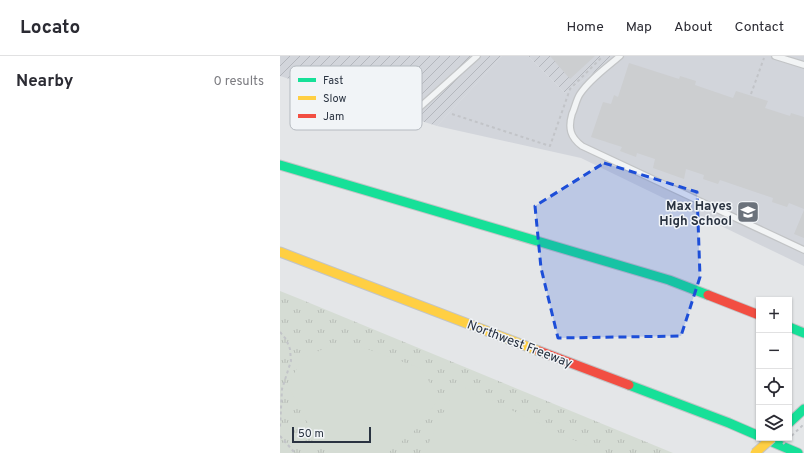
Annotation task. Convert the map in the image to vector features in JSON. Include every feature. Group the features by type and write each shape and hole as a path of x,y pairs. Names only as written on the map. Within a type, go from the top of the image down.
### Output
{"main road":[{"path":"280,165 669,280 756,314"},
{"name":"Northwest Freeway","path":"280,252 756,435"},
{"path":"792,328 804,333"},
{"path":"792,420 804,410"},
{"path":"755,453 769,441"},
{"path":"770,441 798,453"}],"lane":[{"path":"422,105 477,56"},
{"path":"620,56 590,81 579,95 569,128 571,135 576,141 582,146 804,250"},
{"path":"775,56 804,65"}],"path":[{"path":"751,94 764,58"},
{"path":"452,114 550,146 563,105"},
{"path":"280,332 286,339 290,349 292,361 282,389 280,428"},
{"path":"778,448 804,424"},
{"path":"280,436 295,453"}],"highlighted area":[{"path":"604,163 697,192 700,277 681,336 558,338 541,268 535,206"}],"shaded area":[{"path":"280,56 502,56 437,126 422,121 422,66 290,66 290,79 280,76"},
{"name":"Max Hayes High School","path":"502,56 528,56 565,93 617,56 804,56 804,266 581,158 437,126"},
{"path":"528,56 617,56 565,93"}],"green space":[{"path":"280,291 300,299 673,453 280,453"},
{"path":"342,340 420,368 440,398 415,430 388,453 336,453 307,422 288,385 302,359"},
{"path":"457,384 599,452 599,453 424,453"}],"building":[{"path":"550,56 595,56 570,79"},
{"path":"629,63 679,79 680,76 696,81 695,85 733,98 736,91 768,101 765,108 790,116 791,113 804,117 804,209 789,203 787,207 772,202 773,198 720,180 718,184 703,179 704,175 686,169 684,179 653,168 655,159 637,153 636,157 620,151 622,147 591,137 603,102 611,104 614,95 618,97"},
{"path":"804,210 804,238 794,234"}],"traffic: fast":[{"path":"280,165 669,280 708,295"},
{"path":"792,328 804,333"},
{"path":"629,385 756,435"},
{"path":"792,420 804,409"},
{"path":"770,441 798,453"}],"traffic: slow":[{"path":"280,252 539,351"},
{"path":"755,453 769,441"}],"traffic: jam":[{"path":"708,295 756,314"},
{"path":"539,351 629,385"}],"place":[{"name":"Max Hayes High School","path":"748,212"}]}
